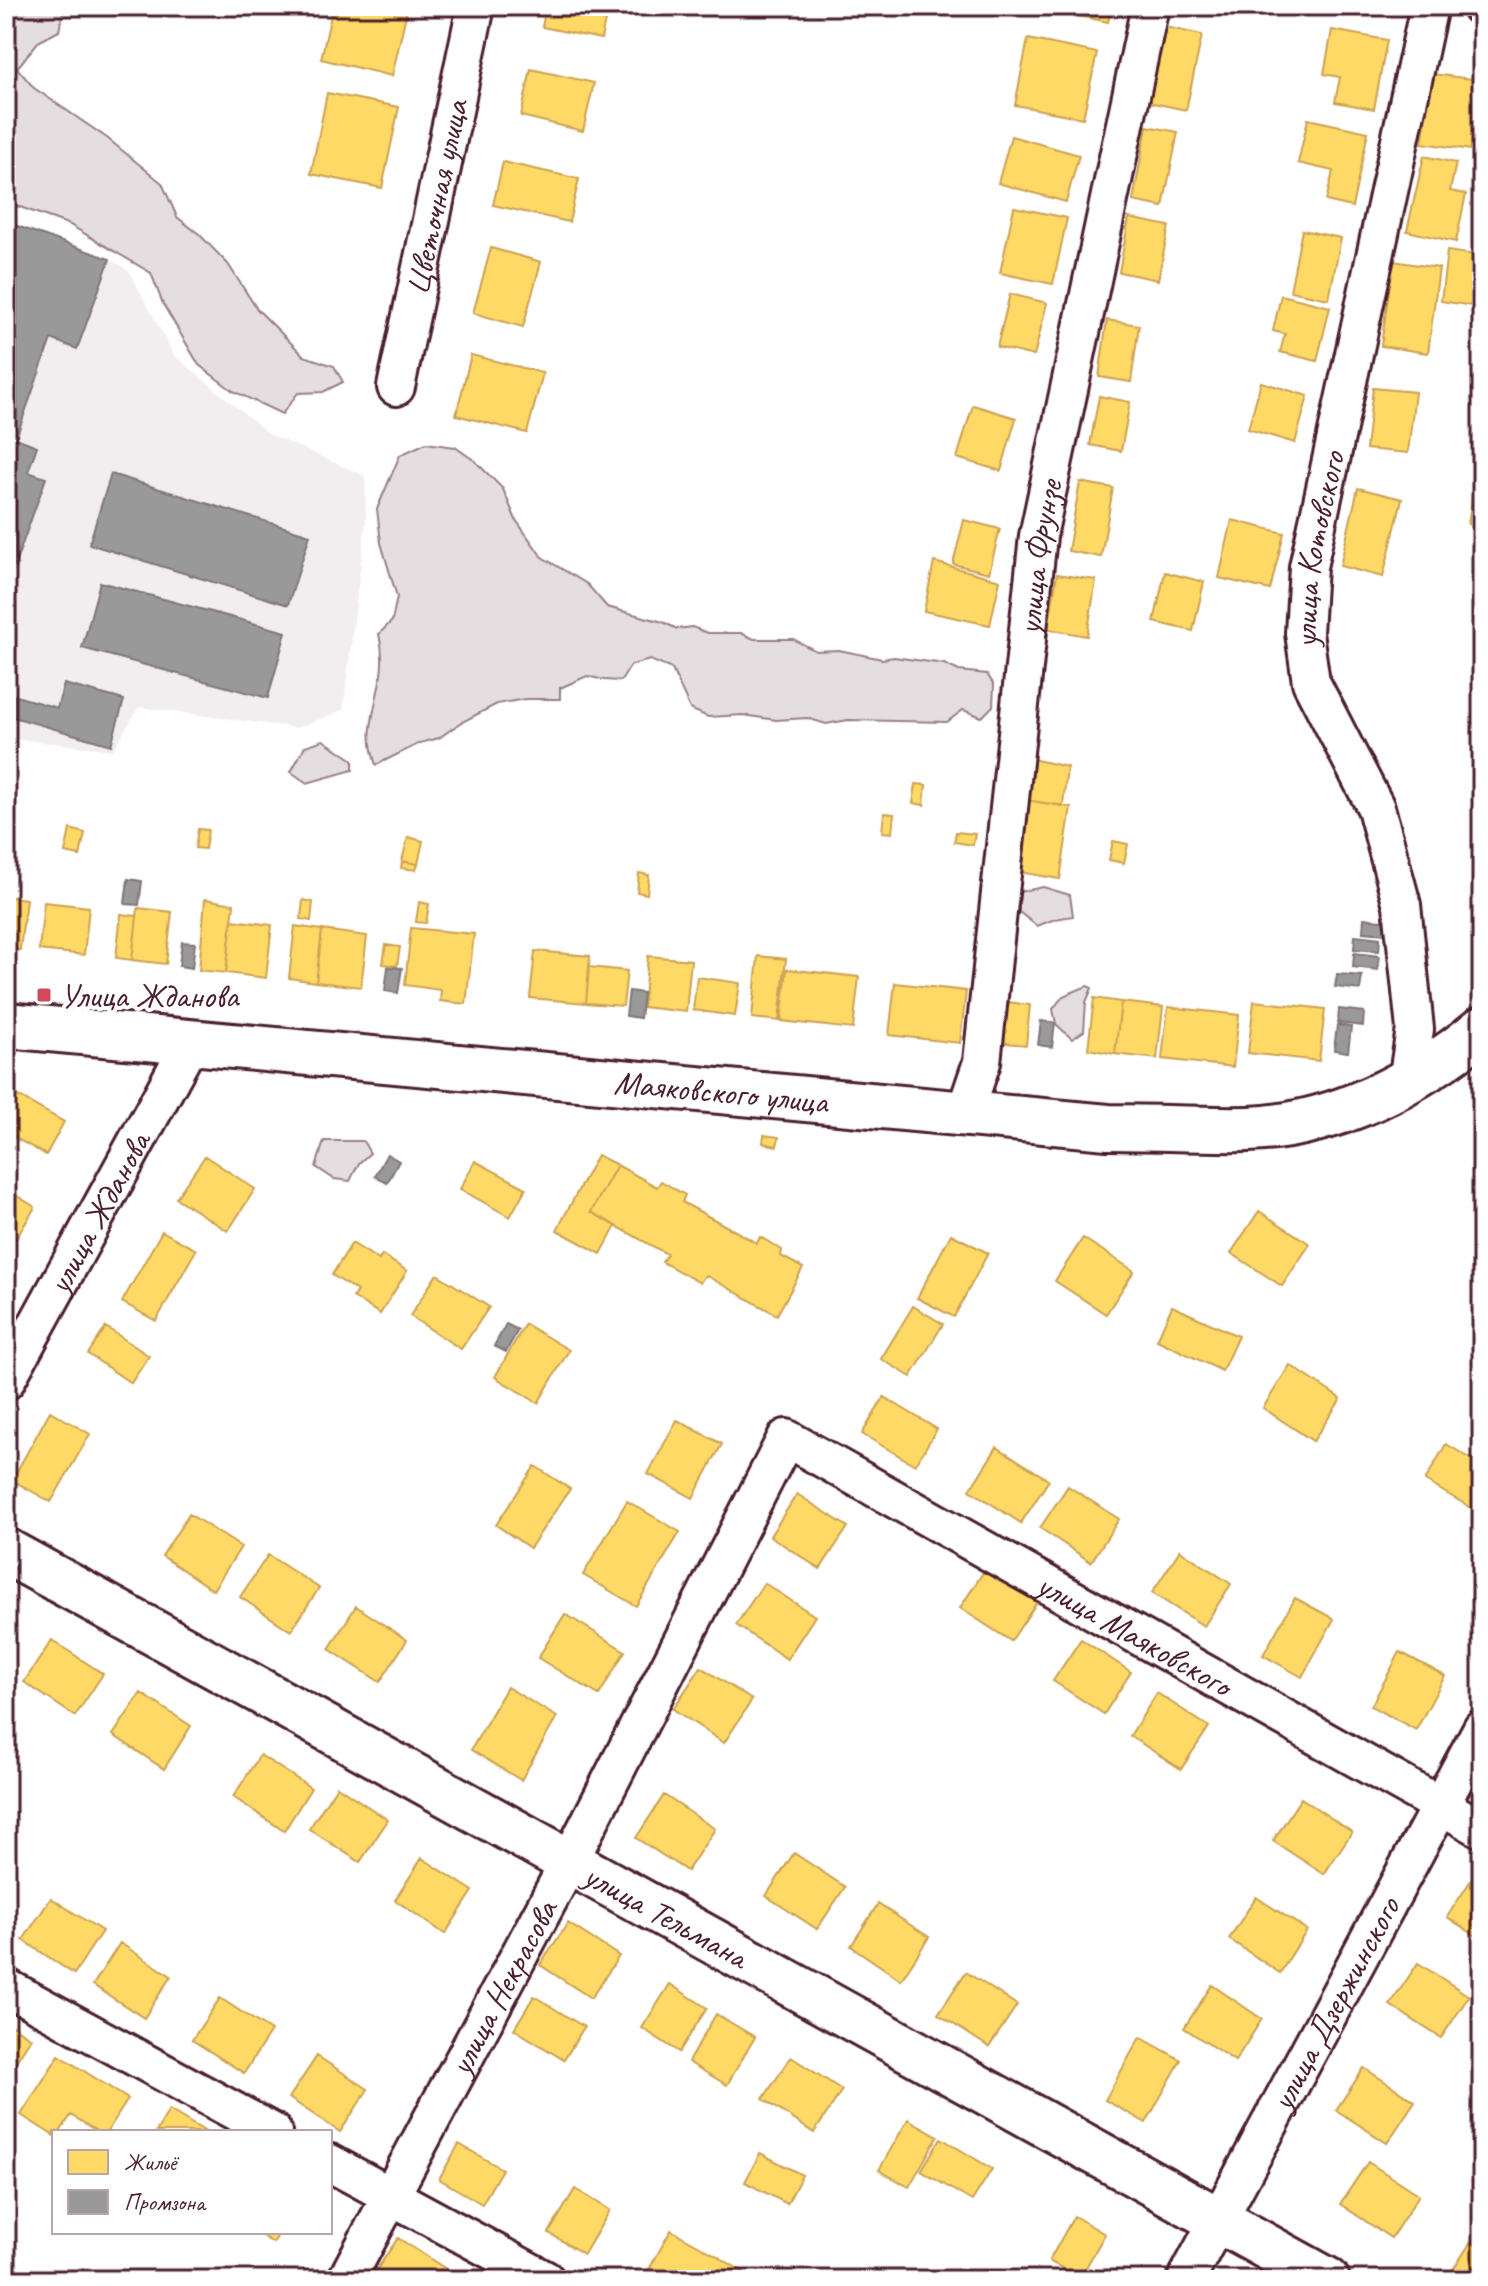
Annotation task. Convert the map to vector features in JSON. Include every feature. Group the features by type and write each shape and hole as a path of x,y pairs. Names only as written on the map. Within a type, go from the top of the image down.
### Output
{"street":[{"name":"Цветочная улица","path":"396,387 476,6"},
{"name":"улица Фрунзе","path":"964,1115 982,1062 1038,536 1150,6"},
{"name":"улица Котовского","path":"1407,1082 1415,1029 1402,905 1376,808 1311,682 1304,633 1308,567 1429,6"},
{"name":"Маяковского улица","path":"6,1025 387,1058 964,1115 1108,1127 1252,1129 1304,1121 1357,1105 1407,1082 1482,1029"},
{"name":"улица Жданова","path":"6,1381 191,1042"},
{"name":"улица Маяковского","path":"786,1438 1482,1829"},
{"name":"улица Некрасова","path":"346,2280 570,1860 786,1438"},
{"name":"улица Тельмана","path":"6,1551 1327,2280"},
{"name":"улица Дзержинского","path":"1186,2280 1482,1728"},
{"path":"6,1987 269,2130"},
{"path":"332,2164 546,2280"}],"shaded area":[{"path":"6,6 59,6 63,12 59,31 38,42 17,68 34,88 107,138 162,183 177,217 199,234 228,264 257,309 304,356 334,366 343,382 323,392 298,393 282,414 233,391 199,365 163,304 151,273 70,225 6,202"},
{"path":"6,222 110,259 129,271 174,355 269,434 365,476 366,522 343,710 297,728 139,707 113,750 6,738"},
{"path":"426,443 455,447 475,461 503,489 516,520 542,557 587,584 607,607 663,622 677,629 692,627 708,633 741,633 754,639 793,639 816,651 839,650 882,659 894,657 987,674 994,685 993,706 982,717 963,710 947,722 848,720 826,724 807,718 708,717 690,709 672,669 650,660 631,665 621,681 587,676 560,688 560,699 525,699 497,704 439,738 420,743 376,765 370,733 381,671 379,634 392,621 397,597 381,543 377,509 400,455"},
{"path":"323,740 353,760 353,770 307,783 291,772 305,746"},
{"path":"1043,887 1070,895 1073,916 1037,926 1019,912 1019,892"},
{"path":"1087,986 1092,988 1086,1002 1084,1031 1072,1039 1056,1024 1053,1009 1063,996"},
{"path":"324,1141 363,1141 370,1153 359,1163 350,1181 334,1179 316,1167"}],"building: Жильё":[{"path":"333,6 408,6 392,76 321,59"},
{"path":"546,6 608,6 601,39 542,27"},
{"path":"1065,6 1112,6 1108,22 1064,13"},
{"path":"1165,27 1202,35 1186,110 1149,102"},
{"path":"1332,30 1387,40 1374,109 1335,102 1340,77 1324,74"},
{"path":"1028,39 1097,53 1083,118 1015,105"},
{"path":"531,69 594,83 583,131 521,116"},
{"path":"1432,74 1481,80 1472,150 1422,143"},
{"path":"327,93 399,107 382,188 311,174"},
{"path":"1308,119 1368,132 1352,207 1326,201 1333,171 1298,163"},
{"path":"1147,126 1178,132 1163,207 1133,201"},
{"path":"1011,136 1079,155 1066,202 998,183"},
{"path":"1424,156 1456,163 1450,191 1466,194 1456,242 1407,231"},
{"path":"503,162 579,179 569,222 493,205"},
{"path":"1014,207 1067,218 1053,284 1000,273"},
{"path":"1129,218 1169,226 1158,280 1119,272"},
{"path":"1302,230 1341,238 1329,299 1290,291"},
{"path":"491,248 541,262 523,327 473,313"},
{"path":"1447,251 1482,256 1479,307 1441,301"},
{"path":"1393,261 1439,268 1428,353 1381,346"},
{"path":"1010,294 1047,303 1034,356 997,347"},
{"path":"1281,295 1330,307 1317,361 1280,352 1285,334 1273,331"},
{"path":"1107,320 1139,325 1131,382 1099,377"},
{"path":"471,355 543,373 527,433 456,415"},
{"path":"1261,382 1308,396 1295,443 1248,429"},
{"path":"1373,388 1415,392 1408,453 1366,449"},
{"path":"1099,396 1130,402 1121,451 1090,445"},
{"path":"973,405 1016,418 1001,471 957,458"},
{"path":"1482,439 1482,526 1468,524"},
{"path":"1080,482 1113,488 1101,557 1068,551"},
{"path":"1358,488 1402,499 1383,577 1340,566"},
{"path":"964,520 1000,529 989,573 953,564"},
{"path":"1232,520 1284,533 1270,590 1219,578"},
{"path":"934,562 1000,580 990,625 924,611"},
{"path":"1165,572 1204,582 1193,631 1154,622"},
{"path":"1057,574 1096,580 1087,636 1048,629"},
{"path":"1032,759 1067,767 1063,806 1025,800"},
{"path":"916,784 926,785 924,805 913,803"},
{"path":"1025,800 1071,807 1060,879 1013,871"},
{"path":"884,813 894,814 892,833 882,832"},
{"path":"70,829 85,833 80,856 65,853"},
{"path":"198,829 208,830 205,849 195,848"},
{"path":"956,832 975,834 973,845 954,842"},
{"path":"408,837 423,841 418,864 402,861"},
{"path":"1113,841 1128,844 1124,863 1109,860"},
{"path":"402,861 418,864 416,870 401,868"},
{"path":"639,873 649,875 647,894 637,892"},
{"path":"6,896 26,899 20,950 6,949"},
{"path":"205,899 234,904 226,973 199,970"},
{"path":"303,900 313,902 311,921 301,919"},
{"path":"44,902 89,907 84,955 39,950"},
{"path":"419,902 429,904 426,923 416,922"},
{"path":"138,908 172,912 166,964 132,960"},
{"path":"121,914 137,916 132,960 116,958"},
{"path":"232,920 272,925 266,978 226,973"},
{"path":"295,926 322,930 316,982 289,978"},
{"path":"411,928 474,934 466,1004 440,1001 441,990 405,985"},
{"path":"322,930 367,936 361,987 316,982"},
{"path":"386,945 400,947 397,966 383,964"},
{"path":"535,951 590,956 586,1003 530,998"},
{"path":"648,956 691,960 686,1012 643,1007"},
{"path":"758,956 786,959 779,1021 752,1018"},
{"path":"589,967 627,971 623,1006 586,1003"},
{"path":"787,969 859,977 853,1029 781,1021"},
{"path":"697,977 740,983 735,1016 693,1010"},
{"path":"895,983 966,991 960,1043 889,1035"},
{"path":"1094,998 1121,1002 1115,1054 1088,1049"},
{"path":"1000,1001 1030,1005 1026,1045 996,1042"},
{"path":"1254,1001 1325,1009 1319,1061 1248,1053"},
{"path":"1121,1002 1163,1007 1157,1059 1115,1054"},
{"path":"1168,1007 1239,1015 1233,1067 1162,1059"},
{"path":"9,1091 64,1122 46,1155 6,1133 6,1096"},
{"path":"764,1135 779,1137 777,1146 763,1143"},
{"path":"597,1155 617,1165 591,1212 616,1226 601,1254 557,1230"},
{"path":"205,1156 255,1189 228,1231 176,1198"},
{"path":"475,1161 526,1188 510,1217 460,1189"},
{"path":"617,1165 657,1187 661,1181 685,1195 682,1202 757,1243 760,1237 782,1250 781,1256 803,1268 777,1315 705,1275 700,1283 662,1262 667,1254 591,1212"},
{"path":"6,1189 35,1207 16,1239 6,1232"},
{"path":"1259,1211 1310,1244 1282,1286 1231,1253"},
{"path":"162,1231 196,1250 156,1321 122,1302"},
{"path":"951,1234 988,1253 954,1317 917,1298"},
{"path":"1083,1238 1134,1271 1106,1314 1055,1281"},
{"path":"352,1243 379,1260 382,1255 407,1271 380,1314 353,1297 357,1291 332,1275"},
{"path":"437,1274 489,1307 461,1349 410,1316"},
{"path":"913,1306 943,1324 911,1377 881,1359"},
{"path":"1172,1306 1238,1336 1222,1371 1157,1340"},
{"path":"525,1324 569,1350 538,1403 495,1377"},
{"path":"106,1327 149,1356 131,1383 88,1354"},
{"path":"1290,1365 1341,1399 1313,1441 1263,1408"},
{"path":"884,1397 937,1429 915,1465 862,1434"},
{"path":"50,1411 90,1434 51,1502 12,1480"},
{"path":"677,1420 722,1444 693,1498 648,1474"},
{"path":"1446,1444 1482,1465 1482,1514 1425,1481"},
{"path":"997,1447 1049,1480 1021,1523 970,1490"},
{"path":"535,1466 570,1489 530,1548 496,1525"},
{"path":"1068,1486 1119,1519 1091,1562 1040,1528"},
{"path":"797,1494 848,1527 820,1569 770,1536"},
{"path":"627,1501 680,1532 636,1606 583,1575"},
{"path":"189,1514 241,1547 213,1590 162,1556"},
{"path":"1180,1550 1231,1584 1204,1626 1152,1593"},
{"path":"268,1555 319,1588 291,1631 240,1597"},
{"path":"988,1565 1039,1599 1011,1641 960,1608"},
{"path":"764,1583 815,1616 787,1659 736,1625"},
{"path":"1295,1598 1334,1619 1302,1677 1263,1655"},
{"path":"356,1606 407,1640 380,1682 329,1649"},
{"path":"565,1614 625,1651 599,1695 538,1658"},
{"path":"6,1617 14,1623 6,1636"},
{"path":"1081,1639 1131,1672 1104,1714 1053,1681"},
{"path":"52,1640 103,1674 75,1716 24,1682"},
{"path":"1400,1652 1445,1676 1416,1730 1371,1706"},
{"path":"701,1667 752,1700 724,1743 673,1709"},
{"path":"507,1687 557,1717 521,1780 471,1750"},
{"path":"141,1693 191,1726 164,1769 113,1735"},
{"path":"1157,1693 1209,1727 1181,1769 1130,1736"},
{"path":"260,1755 311,1788 284,1831 233,1797"},
{"path":"337,1786 388,1820 360,1862 309,1829"},
{"path":"664,1795 715,1829 687,1871 636,1838"},
{"path":"1301,1798 1352,1832 1324,1874 1273,1841"},
{"path":"794,1853 845,1887 817,1929 766,1896"},
{"path":"422,1858 473,1891 445,1934 395,1900"},
{"path":"1475,1874 1482,1879 1482,1940 1447,1917"},
{"path":"1256,1897 1307,1930 1280,1973 1229,1939"},
{"path":"51,1898 102,1931 74,1974 23,1940"},
{"path":"878,1904 929,1937 901,1980 851,1946"},
{"path":"568,1923 619,1956 591,1998 540,1965"},
{"path":"120,1943 171,1976 144,2018 93,1985"},
{"path":"1418,1963 1469,1996 1441,2038 1390,2005"},
{"path":"966,1972 1017,2005 989,2047 938,2014"},
{"path":"670,1984 707,2008 679,2052 642,2028"},
{"path":"1212,1985 1262,2019 1235,2061 1184,2028"},
{"path":"534,1996 584,2027 564,2060 514,2029"},
{"path":"220,1998 271,2031 244,2073 192,2040"},
{"path":"716,2014 755,2037 727,2085 688,2062"},
{"path":"6,2021 31,2038 6,2077"},
{"path":"1140,2037 1181,2060 1146,2123 1105,2100"},
{"path":"59,2055 128,2099 108,2130 95,2130 71,2115 61,2130 52,2130 52,2135 21,2115"},
{"path":"317,2056 368,2089 340,2132 289,2098"},
{"path":"791,2057 842,2090 814,2133 763,2099"},
{"path":"1364,2068 1415,2101 1387,2143 1336,2110"},
{"path":"169,2110 203,2130 157,2130"},
{"path":"908,2119 938,2136 909,2187 879,2170"},
{"path":"941,2138 992,2169 972,2201 921,2171"},
{"path":"459,2144 502,2169 482,2204 439,2179"},
{"path":"760,2153 802,2175 787,2204 745,2182"},
{"path":"1368,2162 1419,2195 1391,2238 1340,2204"},
{"path":"575,2189 610,2210 584,2254 549,2233"},
{"path":"1074,2216 1105,2234 1080,2278 1049,2261"},
{"path":"671,2230 716,2255 756,2280 643,2280"},
{"path":"259,2234 279,2234 273,2243"},
{"path":"398,2238 449,2271 443,2280 370,2280"},
{"path":"1471,2242 1482,2249 1482,2280 1446,2280"}],"building: Промзона":[{"path":"6,222 110,259 77,349 51,339 16,438 37,446 28,472 46,478 6,589"},
{"path":"111,474 310,535 288,605 89,544"},
{"path":"100,582 286,632 268,698 82,648"},
{"path":"64,684 124,700 111,745 6,715 6,693 57,708"},
{"path":"128,879 142,881 139,905 125,904"},
{"path":"1364,918 1389,921 1387,934 1363,932"},
{"path":"1355,935 1380,938 1379,951 1354,949"},
{"path":"182,942 195,943 192,968 179,966"},
{"path":"1354,953 1379,956 1378,970 1353,967"},
{"path":"388,967 402,968 398,993 385,991"},
{"path":"1337,974 1362,976 1360,990 1335,987"},
{"path":"629,991 643,993 640,1018 626,1016"},
{"path":"1339,1009 1364,1012 1363,1026 1338,1023"},
{"path":"1041,1021 1055,1023 1052,1047 1038,1045"},
{"path":"1337,1025 1351,1027 1348,1052 1334,1050"},
{"path":"387,1154 399,1161 387,1183 375,1176"},
{"path":"506,1324 518,1330 506,1352 494,1346"}],"place":[{"name":"Улица Жданова","path":"44,995"}]}
